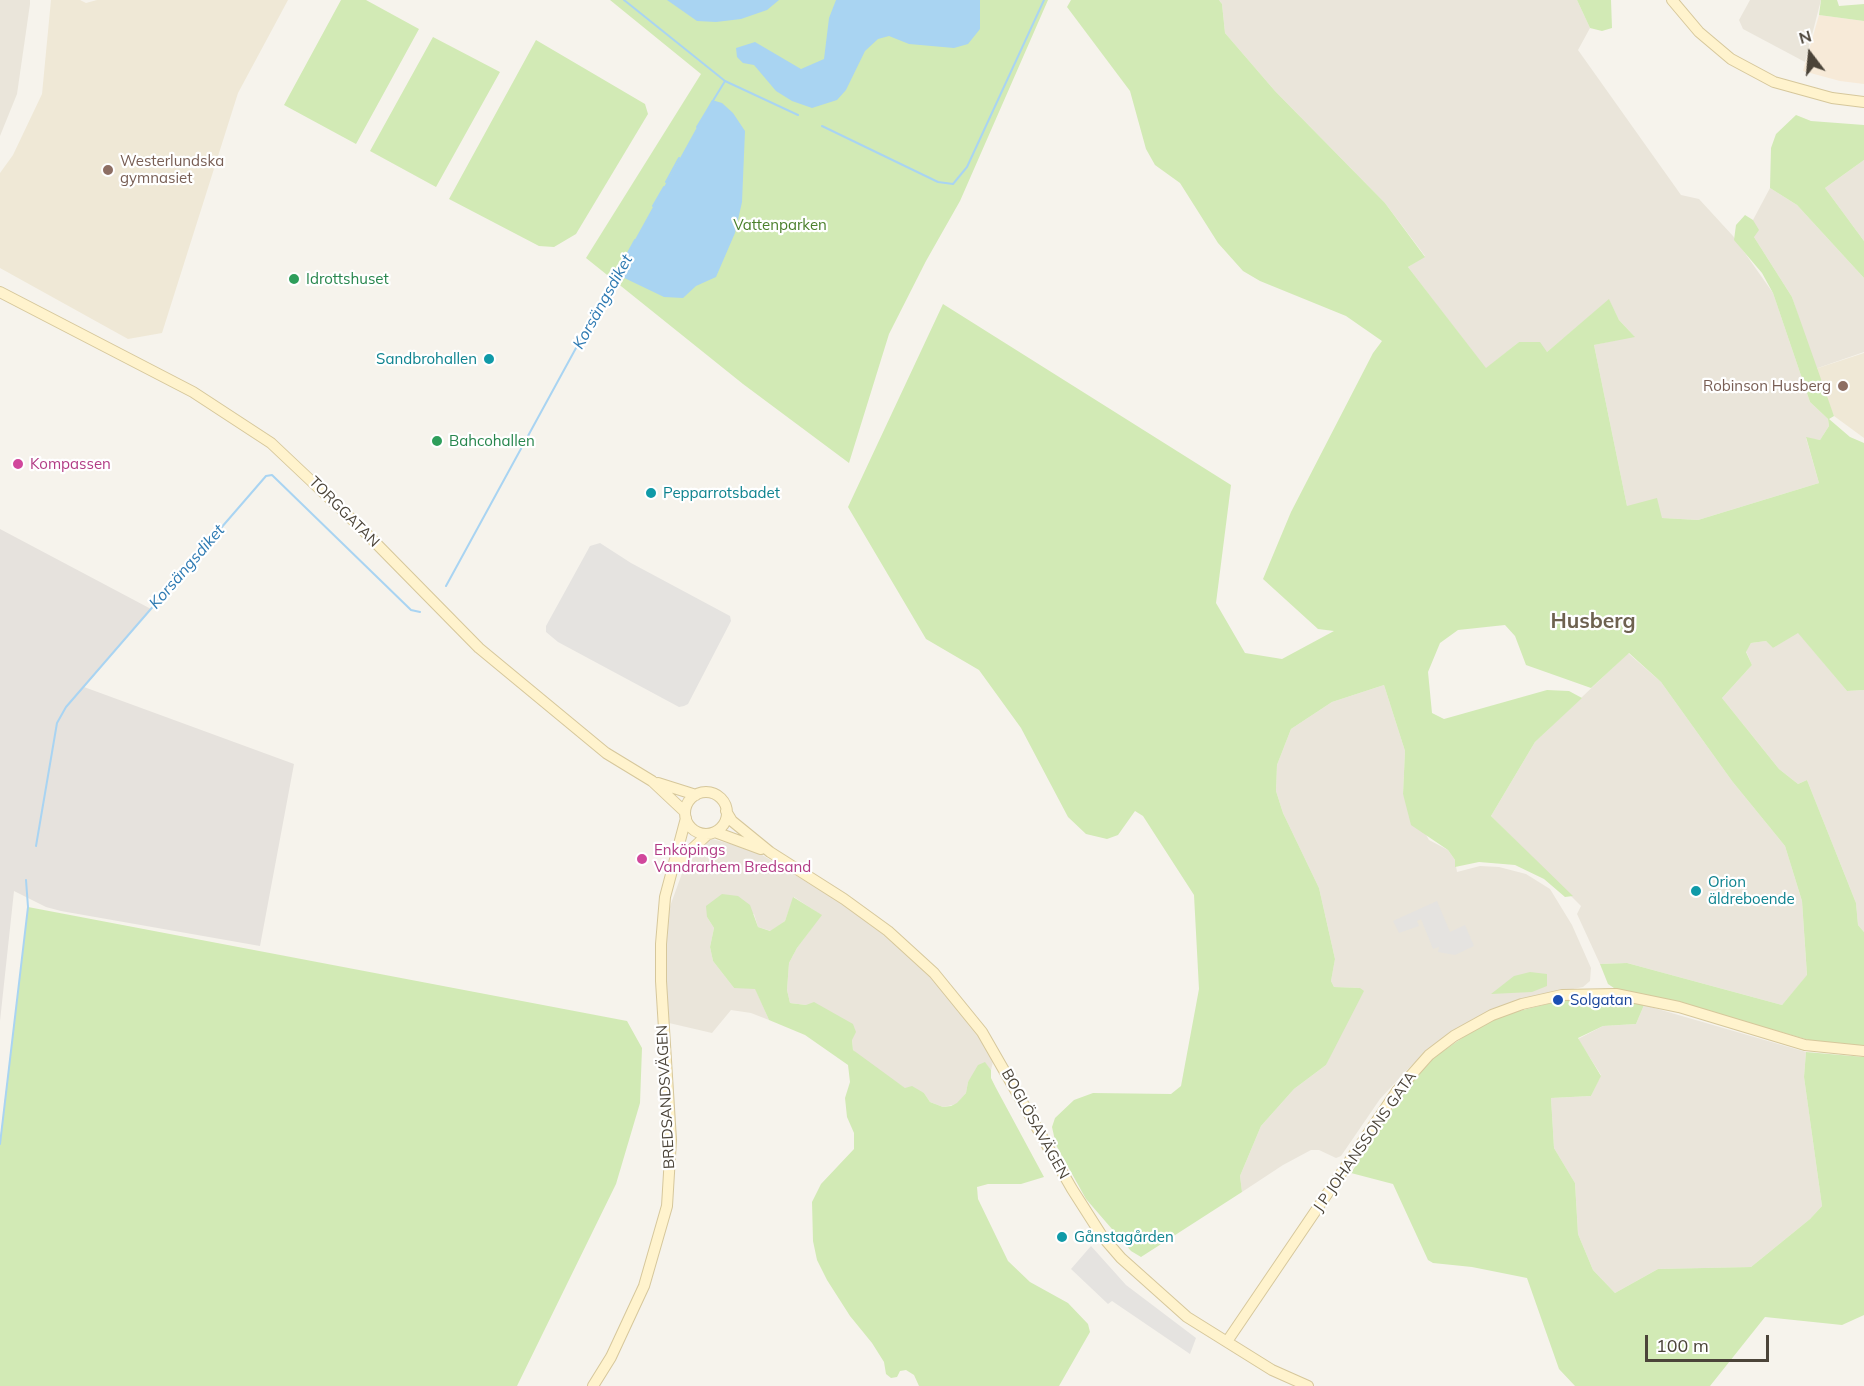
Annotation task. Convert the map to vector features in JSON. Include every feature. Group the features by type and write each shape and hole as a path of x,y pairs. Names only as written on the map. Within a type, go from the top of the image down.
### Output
{"street":[{"path":"1672,0 1699,32 1731,59 1774,82 1833,98 1864,102"},
{"name":"TORGGATAN","path":"0,292 193,392 271,443 360,527 479,648 606,753 652,781 696,795 714,794 724,803 726,811"},
{"name":"TORGGATAN","path":"652,781 685,815 692,830 711,833"},
{"path":"685,815 688,802 696,795"},
{"path":"675,865 701,838 724,824 726,811"},
{"name":"BOGLÖSAVÄGEN","path":"726,811 732,821 770,852 844,899 888,931 934,973 982,1032 1102,1236 1121,1258 1187,1317 1228,1340 1272,1370 1308,1386"},
{"name":"BREDSANDSVÄGEN","path":"593,1386 611,1357 644,1286 667,1206 671,1140 661,981 662,944 665,897 675,865 685,815"},
{"name":"BOGLÖSAVÄGEN","path":"711,833 770,852"},
{"name":"J P JOHANSSONS GATA","path":"1228,1340 1396,1091 1429,1055 1454,1036 1492,1015 1552,996 1616,994 1679,1007 1804,1045 1864,1051"}],"shaded area":[{"path":"0,0 30,0 30,4 17,94 0,136"},
{"name":"Westerlundska gymnasiet","path":"51,0 80,0 86,3 97,0 288,0 238,93 162,333 128,339 0,268 0,173 13,155 42,94"},
{"path":"1219,0 1577,0 1590,28 1578,50 1681,195 1699,199 1733,236 1773,293 1810,402 1828,419 1829,426 1820,440 1806,438 1819,483 1698,520 1661,518 1627,506 1594,345 1634,336 1619,320 1609,300 1547,352 1519,342 1486,369 1408,267 1425,256 1385,203 1275,91 1225,33 1222,4"},
{"path":"1750,0 1821,0 1805,62 1743,29 1739,20"},
{"path":"1819,15 1864,21 1864,84 1840,81 1803,71"},
{"path":"1864,160 1864,241 1825,188"},
{"path":"1770,188 1797,205 1864,278 1864,352 1815,369 1792,297 1754,237 1753,220"},
{"name":"Robinson Husberg","path":"1864,353 1864,438 1834,416 1815,369"},
{"path":"0,529 151,609 84,687 294,764 260,946 61,911 46,907 14,891 0,1021"},
{"path":"600,543 631,563 730,616 731,621 688,704 679,707 558,642 546,632 546,626 590,546"},
{"path":"1798,632 1847,691 1864,690 1864,932 1858,925 1856,903 1807,780 1798,784 1779,769 1722,698 1752,665 1746,651 1751,643 1766,641 1773,648"},
{"path":"1628,653 1661,682 1732,781 1785,846 1802,901 1807,976 1782,1005 1627,963 1600,964 1577,914 1581,906 1491,816 1535,742"},
{"path":"1384,685 1405,751 1403,794 1429,840 1448,850 1455,860 1457,872 1480,866 1499,867 1526,874 1550,889 1572,925 1591,968 1590,981 1583,987 1521,999 1473,1019 1426,1051 1405,1072 1380,1099 1341,1156 1336,1158 1319,1150 1311,1150 1242,1192 1240,1176 1261,1126 1294,1089 1326,1065 1360,988 1334,987 1331,981 1335,959 1319,888 1283,813 1276,791 1277,765 1291,729 1332,702"},
{"path":"712,839 754,850 856,912 886,934 930,976 977,1034 993,1062 991,1070 985,1063 968,1082 966,1093 957,1104 943,1107 930,1102 924,1093 906,1089 861,1058 853,1050 852,1040 806,1005 790,1003 787,990 789,963 821,915 794,897 785,921 771,931 758,927 754,914 707,917 714,928 710,947 713,961 734,988 755,988 769,1020 751,1013 731,1010 712,1033 669,1023 664,979 669,909 688,857 701,843"},
{"path":"1437,901 1450,932 1465,925 1474,946 1455,955 1438,952 1439,947 1433,949 1421,919 1417,921 1419,926 1399,933 1393,921"},
{"path":"1644,1005 1806,1052 1804,1077 1822,1206 1810,1219 1751,1267 1658,1269 1615,1293 1593,1270 1578,1234 1575,1183 1554,1148 1551,1098 1591,1096 1601,1075 1578,1039 1603,1026 1636,1024"},
{"path":"1091,1246 1126,1285 1196,1338 1190,1354 1112,1301 1108,1304 1071,1269"}],"green space":[{"path":"341,0 366,0 419,29 356,144 284,105"},
{"name":"Vattenparken","path":"610,0 1048,0 960,201 889,334 849,463 743,384 586,258 701,74"},
{"path":"1071,0 1219,0 1222,4 1225,33 1275,91 1385,203 1425,257 1408,267 1486,368 1519,342 1540,342 1547,352 1609,299 1619,320 1635,337 1594,345 1627,506 1657,498 1662,518 1698,520 1819,483 1806,437 1820,440 1829,426 1828,419 1810,402 1773,293 1762,273 1734,240 1736,225 1745,215 1753,220 1759,230 1754,237 1792,297 1834,416 1829,419 1850,437 1864,443 1864,690 1847,691 1798,633 1773,648 1766,641 1751,643 1746,652 1752,665 1722,698 1779,769 1798,784 1807,780 1856,903 1858,925 1864,932 1864,1046 1812,1041 1681,1003 1617,990 1608,984 1600,964 1627,963 1782,1005 1807,975 1802,901 1785,846 1732,781 1661,682 1629,653 1591,688 1526,665 1515,636 1505,625 1458,630 1440,643 1428,672 1432,713 1444,719 1547,690 1569,691 1582,698 1535,742 1491,816 1573,896 1565,897 1544,879 1515,865 1479,862 1455,867 1455,860 1448,850 1411,825 1403,794 1405,751 1384,685 1332,702 1291,729 1277,765 1276,791 1283,813 1319,888 1335,959 1331,981 1334,987 1360,988 1364,991 1326,1065 1294,1089 1261,1126 1240,1176 1242,1192 1141,1257 1131,1251 1086,1199 1056,1145 1052,1127 1055,1118 1074,1100 1093,1093 1171,1094 1181,1086 1199,989 1194,895 1143,816 1135,811 1118,835 1107,839 1086,834 1068,817 1021,728 979,670 926,639 848,507 943,304 1231,485 1216,603 1245,653 1282,659 1334,631 1318,629 1263,579 1291,512 1373,353 1382,341 1346,316 1260,281 1243,271 1218,243 1180,183 1155,165 1146,149 1130,91 1067,7"},
{"path":"1577,0 1611,0 1612,28 1602,31 1590,28"},
{"path":"1821,0 1837,0 1839,6 1864,4 1864,21 1819,15"},
{"path":"433,37 500,72 436,187 370,151"},
{"path":"536,40 645,104 648,114 576,234 554,247 539,246 449,199"},
{"path":"1796,115 1811,121 1864,125 1864,160 1825,188 1864,241 1864,278 1797,205 1770,188 1771,148 1776,134"},
{"path":"722,894 738,896 750,905 758,927 770,931 785,921 793,897 822,915 797,948 789,963 787,990 790,1003 806,1005 814,1002 853,1024 856,1032 852,1040 853,1050 905,1088 912,1086 924,1093 930,1102 943,1107 951,1106 966,1093 968,1082 978,1065 985,1062 991,1070 991,1078 1044,1177 1021,1184 988,1184 977,1187 978,1199 1008,1261 1030,1282 1068,1303 1088,1324 1090,1332 1059,1386 919,1386 914,1375 906,1370 900,1371 897,1377 891,1378 886,1374 884,1362 827,1280 817,1260 813,1241 812,1202 821,1184 854,1149 854,1133 847,1117 845,1098 850,1082 848,1065 805,1035 769,1020 755,989 734,988 713,961 710,947 714,928 707,917 706,906"},
{"path":"28,907 627,1021 642,1048 640,1103 616,1184 517,1386 0,1386 0,1140"},
{"path":"1530,972 1547,974 1547,986 1532,992 1491,994 1514,976"},
{"path":"1563,1000 1621,1000 1644,1005 1636,1024 1603,1026 1578,1038 1601,1076 1591,1096 1551,1098 1554,1148 1575,1183 1578,1234 1593,1270 1615,1293 1658,1269 1751,1267 1810,1219 1822,1206 1804,1077 1806,1052 1864,1057 1864,1315 1842,1325 1765,1317 1710,1386 1575,1386 1559,1369 1527,1278 1472,1267 1433,1263 1428,1260 1393,1184 1351,1173 1401,1095 1433,1058 1481,1025 1511,1013"}],"water":[{"path":"667,0 779,0 767,10 741,19 716,22 697,21"},
{"path":"836,0 980,0 980,29 968,44 954,48 909,44 889,36 878,39 865,51 846,90 837,100 812,108 792,101 776,91 754,65 743,63 737,57 736,48 755,42 801,69 824,59 829,18"},
{"path":"712,100 722,103 733,113 745,131 742,202 735,233 716,277 696,286 683,298 664,297 616,274"}],"waterway":[{"name":"Korsängsdiket","path":"624,0 725,81 798,115"},
{"name":"Korsängsdiket","path":"822,126 938,182 953,184 967,167 1044,0"},
{"name":"Korsängsdiket","path":"697,127 725,81"},
{"name":"Korsängsdiket","path":"666,182 679,158"},
{"name":"Korsängsdiket","path":"653,206 664,187"},
{"name":"Korsängsdiket","path":"446,586 635,240"},
{"name":"Korsängsdiket","path":"36,846 57,723 66,707 266,476 272,475 411,610 420,612"},
{"name":"Korsängsdiket","path":"0,1144 28,907 26,880"}],"place":[{"name":"Westerlundska gymnasiet","path":"108,170"},
{"name":"Idrottshuset","path":"294,279"},
{"name":"Sandbrohallen","path":"489,359"},
{"name":"Robinson Husberg","path":"1843,386"},
{"name":"Bahcohallen","path":"437,441"},
{"name":"Kompassen","path":"18,464"},
{"name":"Pepparrotsbadet","path":"651,493"},
{"name":"Enköpings Vandrarhem Bredsand","path":"642,859"},
{"name":"Orion äldreboende","path":"1696,891"},
{"name":"Solgatan","path":"1558,1000"},
{"name":"Gånstagården","path":"1062,1237"}],"district":[{"name":"Husberg","path":"1593,622"}]}
